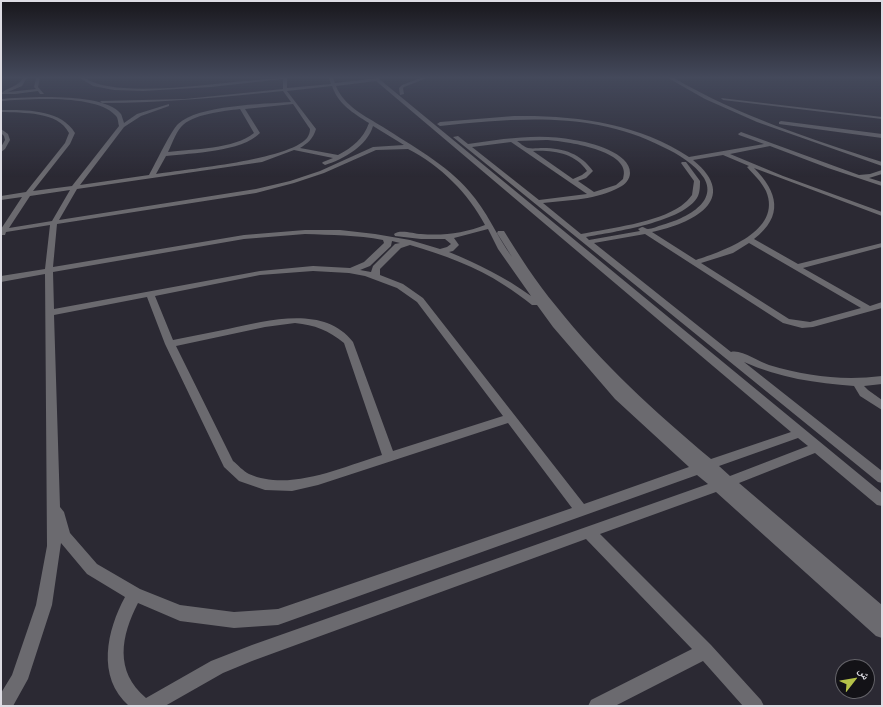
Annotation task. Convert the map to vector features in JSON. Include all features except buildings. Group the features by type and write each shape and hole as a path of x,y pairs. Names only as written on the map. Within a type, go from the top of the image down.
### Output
{"street":[{"path":"1,111 42,114 64,122 71,129 72,133 68,143 27,195 3,229"},
{"path":"116,111 121,116 122,126"},
{"path":"3,706 19,679 44,605 54,546 49,268 55,219 74,188 122,126 150,111"},
{"path":"151,177 181,122 186,119 219,111"},
{"path":"164,154 236,144 251,139 256,133 244,111"},
{"path":"1,198 246,163 272,157 295,149 308,140 311,136 313,129 300,111"},
{"path":"353,111 410,147 448,174 466,191 490,226 502,249 548,314 584,358 619,396 651,420 760,516 882,615"},
{"path":"359,111 435,159 454,173 472,191 488,211 510,248 565,324 651,420"},
{"path":"416,111 882,501"},
{"path":"423,111 882,478"},
{"path":"735,111 814,141 882,164"},
{"path":"815,111 882,118"},
{"path":"823,111 882,118"},
{"path":"442,126 502,118 528,117 588,121 644,136 666,146 690,159 708,179 711,189 710,199 690,217 669,225 645,231 588,242"},
{"path":"442,126 510,120 567,121 610,128 655,144 676,156 693,170 698,181 698,191 692,201 679,211 660,219 580,236"},
{"path":"775,120 810,133"},
{"path":"3,229 252,186 311,169 339,157 351,150 363,140 368,134 371,123"},
{"path":"781,123 882,136"},
{"path":"817,135 828,129"},
{"path":"1,131 8,135 9,139 8,143 1,150"},
{"path":"741,134 882,184"},
{"path":"467,146 512,140 552,138 592,145 620,159 626,166 628,173 626,180 613,188 592,194 538,202"},
{"path":"363,140 375,143 377,145 375,148"},
{"path":"512,140 592,194"},
{"path":"690,159 769,145"},
{"path":"55,219 256,191 292,182 322,172 375,148 410,147"},
{"path":"295,149 339,157"},
{"path":"528,150 555,150 579,159 588,167 590,171 581,179 572,181"},
{"path":"724,153 822,193 882,214"},
{"path":"695,263 729,252 750,240 768,222 772,206 769,190 759,175 743,161"},
{"path":"855,175 871,176 882,172"},
{"path":"882,178 879,180 882,184"},
{"path":"636,224 779,318 794,324 810,325 882,305"},
{"path":"1,279 49,268 269,228 338,227 428,238 464,235 490,226"},
{"path":"1,272 49,268 270,234 337,233 409,243 441,252 480,267 516,287 548,314"},
{"path":"441,252 450,249 455,245 453,241 446,237"},
{"path":"351,271 367,264 388,244 388,240 386,239"},
{"path":"750,240 869,309"},
{"path":"376,277 374,271 376,268 398,246 409,243"},
{"path":"796,267 882,245"},
{"path":"50,313 260,272 295,268 324,268 351,271 376,277 400,286 420,300 581,510"},
{"path":"150,294 170,344 228,464 243,477 265,485 292,486 318,480 511,418"},
{"path":"170,344 278,321 305,321 317,323 335,330 348,342 389,457"},
{"path":"722,349 764,367 811,379 857,383 882,380"},
{"path":"857,383 864,393 882,406"},
{"path":"53,499 64,536 92,569 135,594 180,613 234,620 278,617 800,433"},
{"path":"148,706 217,666 590,533 723,484 817,447"},
{"path":"760,516 882,630"},
{"path":"590,533 755,706"},
{"path":"135,594 124,614 117,635 115,656 119,676 128,693 142,706"},
{"path":"597,706 705,652"}]}
